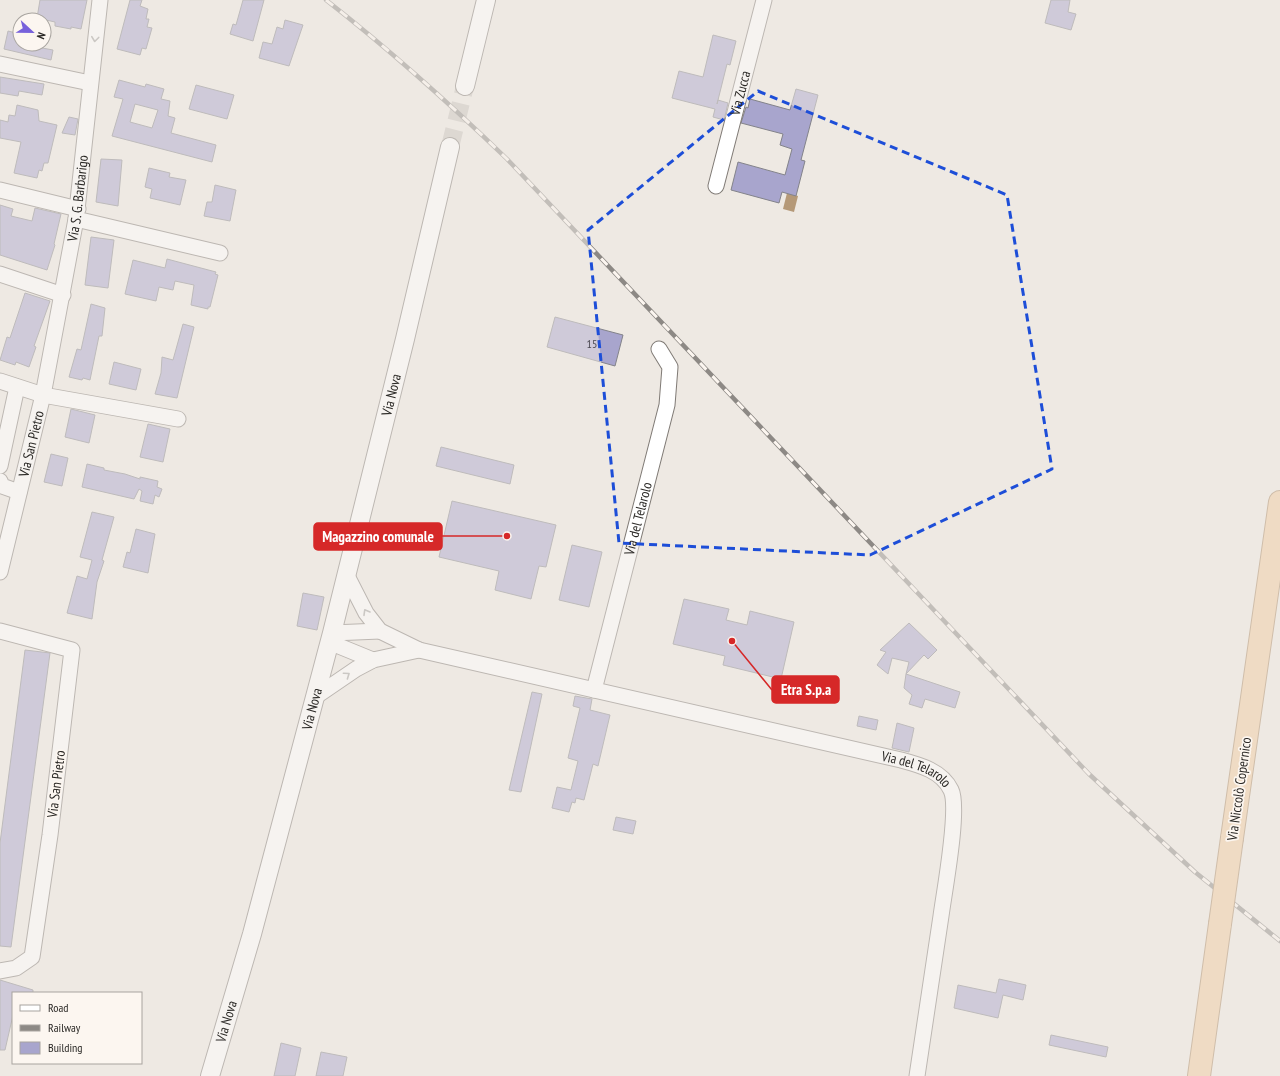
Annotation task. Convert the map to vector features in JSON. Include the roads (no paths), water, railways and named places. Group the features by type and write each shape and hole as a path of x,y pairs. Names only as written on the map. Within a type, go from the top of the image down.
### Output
{"highway":[{"name":"Via Niccolò Copernico","path":"1199,1076 1280,502"}],"street":[{"name":"Via S. G. Barbarigo","path":"43,395 77,214 100,0"},
{"path":"465,86 486,0"},
{"name":"Via Zucca","path":"716,186 764,0"},
{"path":"0,64 90,83"},
{"name":"Via Nova","path":"210,1076 252,934 331,638 450,147"},
{"path":"0,190 77,214 220,253"},
{"path":"0,274 63,295"},
{"name":"Via del Telarolo","path":"594,690 667,405 670,367 659,349"},
{"path":"0,381 43,395 178,419"},
{"name":"Via San Pietro","path":"0,466 17,387"},
{"name":"Via San Pietro","path":"0,572 43,395"},
{"name":"Via San Pietro","path":"0,481 2,486 19,492"},
{"path":"346,574 366,613 380,631 419,650"},
{"name":"Via San Pietro","path":"0,631 72,650 50,835 32,957 16,968 0,971"},
{"path":"331,638 380,631"},
{"path":"331,638 373,660"},
{"path":"315,697 356,669 373,660 419,650"},
{"name":"Via del Telarolo","path":"419,650 901,760 924,766 945,779 952,792 953,817 950,855 917,1076"}],"tunnel":[{"path":"450,147 465,86"}],"railway":[{"path":"326,0 419,77 507,159 1089,774 1195,872 1280,941"}],"place":[{"name":"Magazzino comunale","path":"507,536"},
{"name":"Etra S.p.a","path":"732,641"}]}
